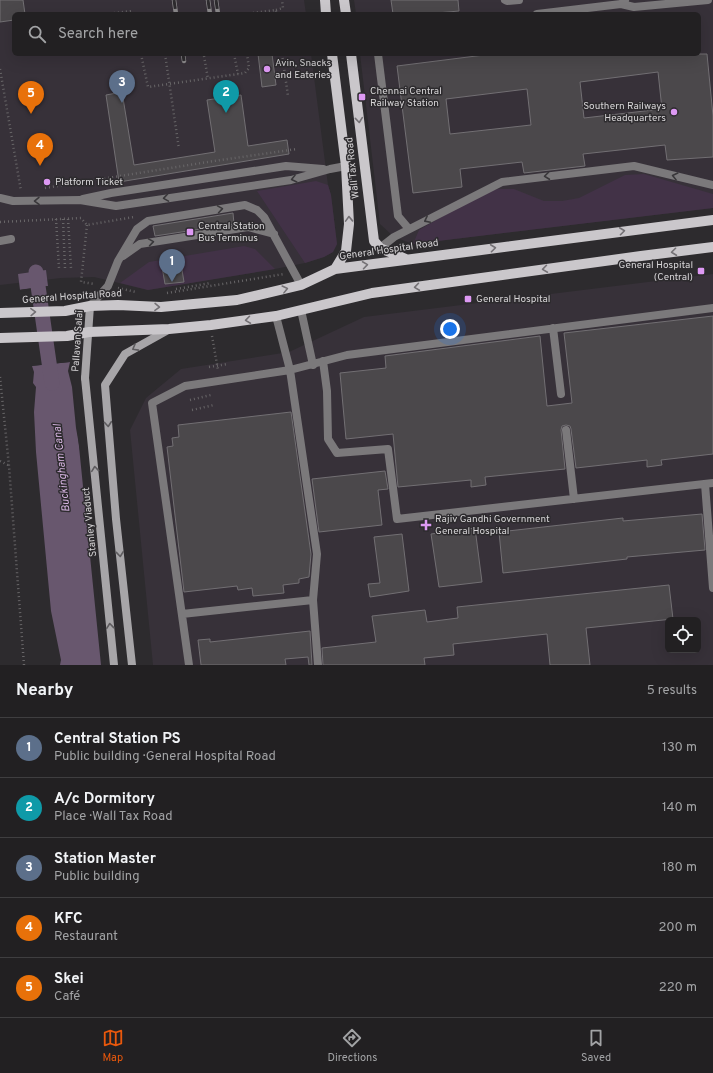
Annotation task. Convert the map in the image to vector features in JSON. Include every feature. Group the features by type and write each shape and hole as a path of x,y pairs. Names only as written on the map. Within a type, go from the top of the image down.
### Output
{"main road":[{"path":"325,0 326,12"},
{"path":"344,0 346,12"},
{"name":"Wall Tax Road","path":"332,56 346,166 349,224 346,251 335,269"},
{"name":"Wall Tax Road","path":"351,56 374,242 380,248"},
{"name":"General Hospital Road","path":"1,313 65,311 90,306 118,305 160,307 237,300 301,285 335,269 713,220"},
{"path":"2,338 67,336 89,332 169,329 210,325 276,316 372,293 713,247"},
{"path":"380,248 407,259"},
{"name":"Pallavan Salai","path":"86,378 90,306"},
{"path":"132,665 116,519 105,385 126,354 169,329"},
{"name":"Stanley Viaduct","path":"86,378 114,665"}],"lane":[{"path":"505,0 519,0"},
{"path":"549,12 595,4 623,2 634,7 708,0"},
{"path":"378,56 398,216 409,229"},
{"path":"80,200 111,193 286,166 330,169"},
{"path":"0,198 13,201 80,200 116,206 291,180 346,166"},
{"path":"380,248 394,237 502,182 634,166 713,185"},
{"path":"90,306 108,286 118,261 137,229 148,221 245,205 257,210 264,217 301,285"},
{"path":"118,261 130,250 140,244 248,228 274,234"},
{"path":"0,240 11,239"},
{"path":"189,665 152,403 185,386 290,370 313,365 347,354 713,308"},
{"path":"301,310 313,365"},
{"path":"276,316 290,370 317,554 313,600 318,665"},
{"path":"553,328 561,394"},
{"path":"324,361 327,391 328,439 337,453 388,449 397,518 709,484 713,588"},
{"path":"566,430 574,499"},
{"path":"182,614 313,600"}],"path":[{"path":"260,12 283,8 282,0"},
{"path":"119,12 132,10 132,12"},
{"path":"141,56 148,87 245,73 249,68 248,56"},
{"path":"165,56 180,149"},
{"path":"204,56 208,79"},
{"path":"234,56 238,74"},
{"path":"282,56 288,96"},
{"path":"0,69 21,192 27,191"},
{"path":"41,189 297,149"},
{"path":"62,218 65,268"},
{"path":"68,218 71,268"},
{"path":"0,222 81,218 87,225 81,282 108,286 143,294"},
{"path":"87,225 129,218"},
{"path":"56,219 59,268"},
{"path":"165,293 295,272"},
{"path":"176,289 211,283"},
{"path":"210,325 221,381"},
{"path":"209,367 228,364"},
{"path":"0,377 9,466 24,665"},
{"path":"190,400 212,395"},
{"path":"192,410 214,406"},
{"path":"0,461 9,466"}],"shaded area":[{"path":"0,0 304,0 306,12 12,12 12,56 311,56 337,244 333,252 324,257 305,263 148,290 94,277 61,278 0,285"},
{"path":"354,0 713,0 713,208 413,244 394,237 380,224 360,56 701,56 701,12 356,12"},
{"path":"644,174 713,194 713,208 413,244 419,230 481,194 498,189 514,189 544,201 562,201 579,198 625,175"},
{"path":"316,181 328,185 331,195 337,244 333,252 324,257 305,263 257,191"},
{"path":"244,246 255,249 275,269 148,290 120,283 149,262"},
{"name":"Rajiv Gandhi Government General Hospital","path":"713,274 713,665 153,665 130,430 146,398 181,369 289,352 364,317"}],"water":[{"path":"46,270 48,286 20,290 18,274"},
{"path":"70,362 68,371 72,387 76,428 87,490 103,665 60,665 61,660 51,611 36,452 34,412 36,387 33,383 34,372 32,366"}],"pier":[{"path":"50,286 49,288 20,292 18,290"},
{"path":"70,360 70,362 30,366 32,364"},
{"path":"70,372 74,387 78,428 89,489 105,665 101,665 73,387"}],"building":[{"path":"0,0 23,0 25,12 12,12 12,20 0,22"},
{"path":"391,0 458,0 459,11 393,12"},
{"name":"Southern Railways Headquarters","path":"701,54 707,54 713,116 713,157 667,160 665,145 583,154 585,166 524,173 522,162 460,169 462,187 413,193 397,66 476,56 701,56","holes":["658,72 662,109 584,118 580,82","527,89 531,125 450,134 446,99"]},
{"name":"Avin, Snacks and Eateries","path":"258,56 272,56 276,85 262,87"},
{"path":"122,92 134,165 215,152 207,100 241,95 248,146 287,140 289,154 119,182 106,95"},
{"path":"233,213 234,224 155,236 153,226"},
{"path":"180,258 184,282 165,284 161,261"},
{"path":"713,316 713,454 661,460 662,465 647,467 647,460 576,468 571,429 570,426 566,425 562,426 561,430 565,469 485,477 486,485 471,487 471,480 398,487 393,434 346,439 340,373 386,368 385,356 540,336 547,406 572,403 564,333"},
{"path":"291,412 311,554 309,577 299,579 299,583 283,585 284,593 253,596 252,588 238,590 237,586 184,592 167,447 173,446 172,438 179,437 178,425"},
{"path":"385,471 388,489 378,490 382,525 319,532 312,479"},
{"path":"702,514 705,550 627,557 627,559 503,573 499,532 623,518 623,521"},
{"path":"475,528 482,582 439,587 431,534"},
{"path":"402,534 409,591 370,597 368,584 380,583 374,537"},
{"path":"669,585 673,617 665,617 665,620 586,628 590,665 550,665 547,634 453,644 454,655 424,658 425,665 323,665 322,648 376,642 372,616 425,610 427,622 458,618 457,607"},
{"path":"310,631 312,665 309,665 308,657 285,659 286,665 201,665 198,640 210,639 210,642"}],"waterway":[{"name":"Buckingham Canal","path":"36,272 52,383"}],"railway":[{"path":"174,0 176,12"},
{"path":"208,0 210,12"},
{"path":"216,0 218,12"},
{"path":"183,56 184,61"}],"place":[{"name":"Avin, Snacks and Eateries","path":"267,69"},
{"name":"Chennai Central Railway Station","path":"362,97"},
{"name":"Station Master","path":"122,103"},
{"name":"Southern Railways Headquarters","path":"674,112"},
{"name":"A/c Dormitory","path":"226,113"},
{"name":"Skei","path":"31,114"},
{"name":"KFC","path":"40,166"},
{"name":"Platform Ticket","path":"47,182"},
{"name":"Central Station Bus Terminus","path":"190,232"},
{"name":"General Hospital (Central)","path":"701,271"},
{"name":"Central Station PS","path":"172,282"},
{"name":"General Hospital","path":"468,299"},
{"name":"Rajiv Gandhi Government General Hospital","path":"426,525"}]}
